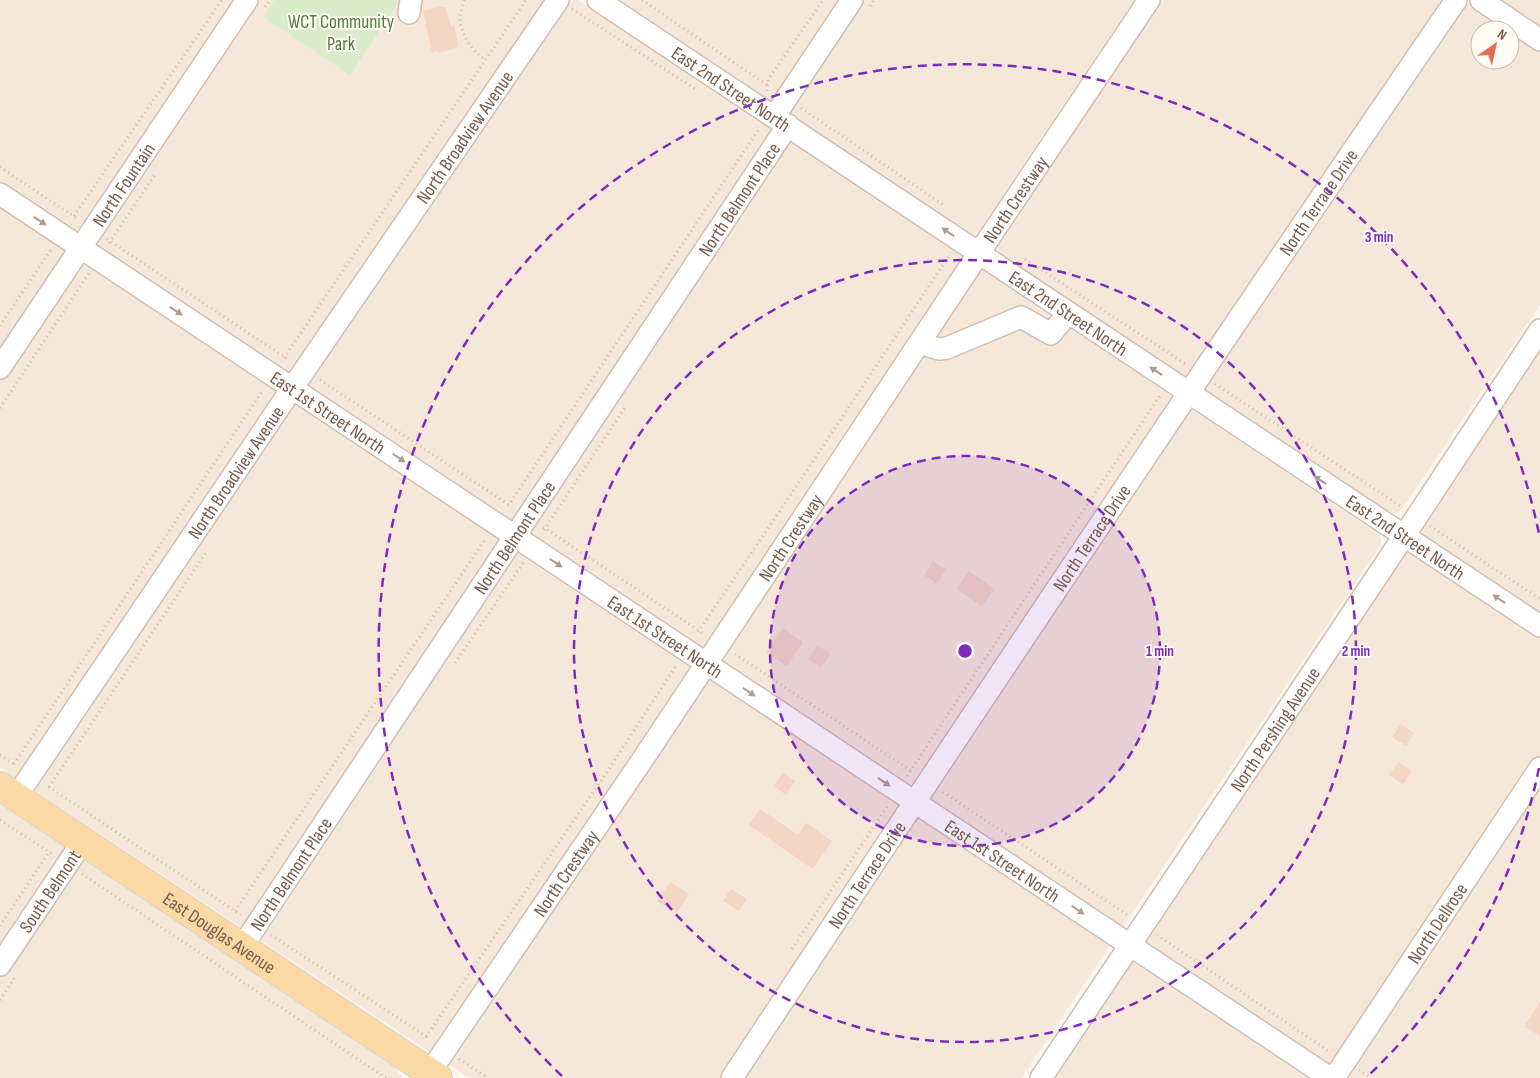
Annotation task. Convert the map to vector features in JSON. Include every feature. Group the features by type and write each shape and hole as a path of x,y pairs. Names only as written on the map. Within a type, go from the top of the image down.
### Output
{"main road":[{"name":"East Douglas Avenue","path":"8,792 242,947 431,1076"}],"street":[{"name":"North Broadview Avenue","path":"8,792 305,370 558,0"},
{"name":"East 2nd Street North","path":"598,0 1540,626"},
{"name":"North Belmont Place","path":"242,947 527,517 775,117 852,0"},
{"name":"North Crestway","path":"431,1076 1149,0"},
{"name":"North Terrace Drive","path":"732,1078 919,776 1189,393 1456,0"},
{"path":"1482,0 1540,40"},
{"name":"North Fountain","path":"0,368 93,229 256,4"},
{"name":"East 1st Street North","path":"0,194 1130,945 1336,1072"},
{"path":"919,343 940,349 947,348 1021,317 1051,334 1068,312"},
{"name":"North Pershing Avenue","path":"1040,1078 1417,517 1540,330"},
{"name":"North Dellrose","path":"1336,1072 1540,768"},
{"name":"South Belmont","path":"0,965 83,841"}],"path":[{"path":"0,326 60,235 222,0"},
{"path":"256,4 270,0"},
{"path":"464,0 460,16 464,32 470,46 485,60"},
{"path":"642,0 946,207"},
{"path":"235,911 759,130 775,117 768,80 823,0"},
{"path":"0,408 160,166"},
{"path":"0,167 1143,926 1336,1072 1371,1078"},
{"path":"426,1037 612,766 686,650 960,240"},
{"path":"1024,258 1540,599"},
{"path":"792,949 906,796 1182,362"},
{"path":"0,820 386,1078"},
{"path":"0,926 49,852"}],"shaded area":[{"path":"0,0 578,0 1377,533 1381,538 1380,546 1021,1078 469,1078 0,768"},
{"path":"618,0 1134,0 978,232 973,234 964,233"},
{"path":"1156,0 1462,0 1493,20 1470,20 1470,70 1520,70 1520,39 1540,52 1540,305 1402,509 1396,513 1389,513 1002,256 997,248 997,240"},
{"path":"1501,0 1540,0 1540,26"},
{"path":"1540,343 1540,1078 1350,1078 1245,1008 1233,1028 1310,1078 1048,1078"},
{"path":"0,804 393,1064 402,1078 0,1078"}],"green space":[{"name":"WCT Community Park","path":"274,0 400,0 350,75 263,17"}],"building":[{"path":"441,6 446,7 451,27 454,26 459,47 439,53 438,51 432,53 423,11"},
{"path":"933,561 946,570 937,584 924,575"},
{"path":"969,571 994,589 982,606 956,589"},
{"path":"783,628 803,642 787,666 766,652"},
{"path":"817,645 831,654 821,668 808,659"},
{"path":"1401,724 1414,733 1406,746 1392,737"},
{"path":"1398,762 1412,771 1403,784 1389,775"},
{"path":"783,773 795,781 786,795 774,786"},
{"path":"760,809 798,835 806,823 832,841 813,869 749,825"},
{"path":"670,882 689,894 676,913 657,901"},
{"path":"731,889 747,899 739,911 723,901"},
{"path":"1540,1002 1540,1036 1524,1026"}]}
